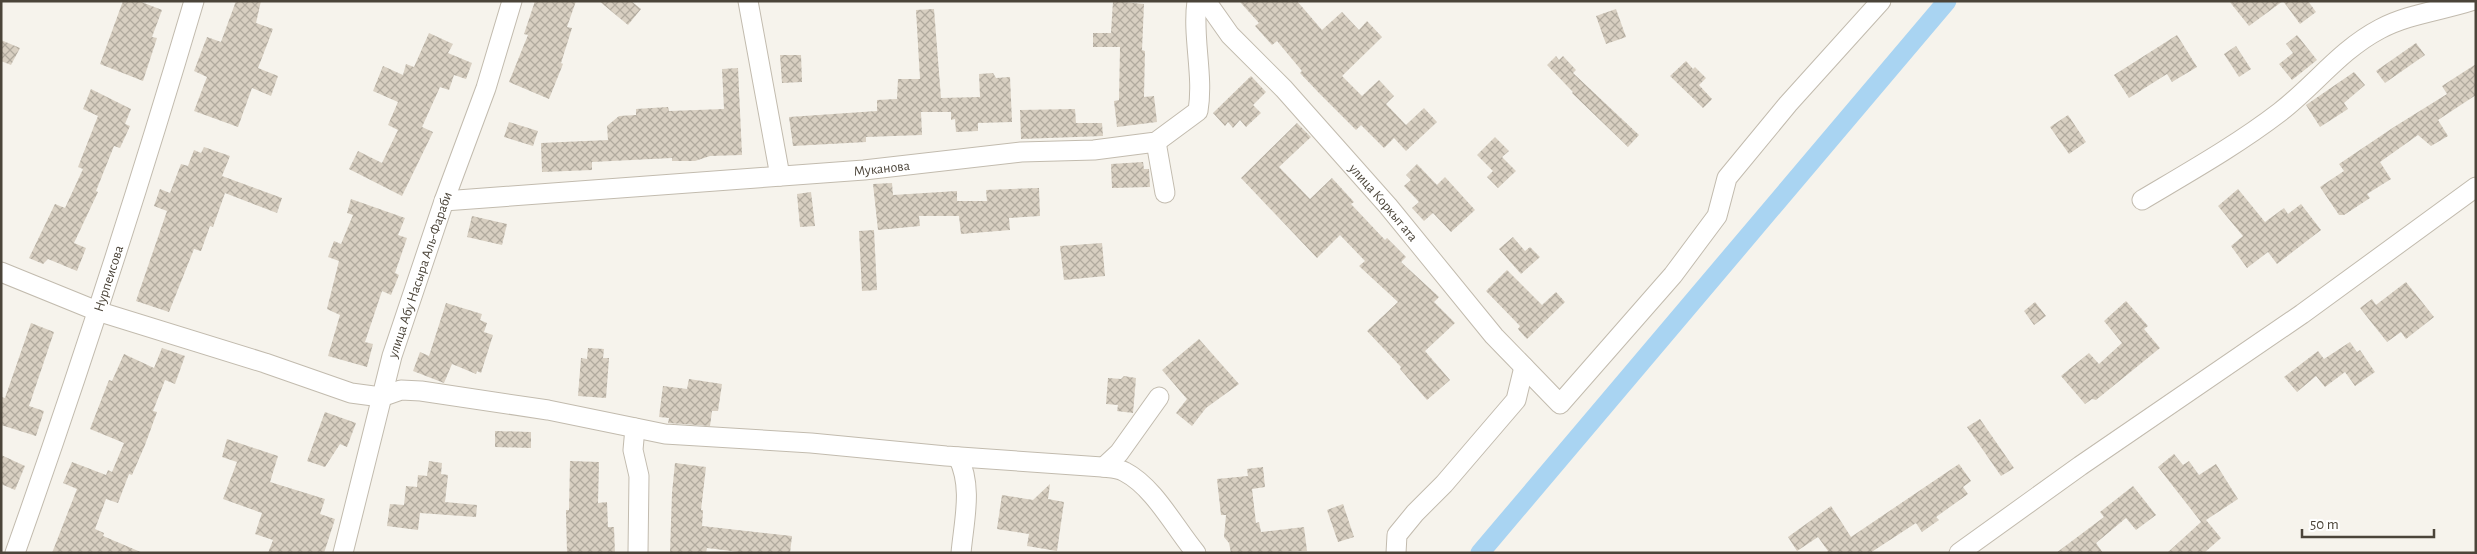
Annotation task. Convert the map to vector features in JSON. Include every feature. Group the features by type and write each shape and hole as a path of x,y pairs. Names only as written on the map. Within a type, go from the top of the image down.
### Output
{"street":[{"name":"Нурпеисова","path":"15,553 152,144 194,1"},
{"name":"улица Абу Насыра Аль-Фараби","path":"343,553 392,356 444,201 486,88 512,1"},
{"path":"748,1 780,176"},
{"name":"Муканова","path":"444,201 864,170 1021,152 1094,150 1156,142 1198,110 1201,94 1197,63 1197,1"},
{"name":"улица Коркыт ата","path":"1206,1 1230,35 1284,89 1388,206 1494,336 1560,404 1673,275 1706,231 1717,216 1727,178 1788,104 1881,1"},
{"path":"2142,200 2221,153 2282,111 2340,55 2380,29 2417,15 2471,1"},
{"path":"1156,142 1165,193"},
{"path":"1959,553 2080,466 2302,314 2476,187"},
{"path":"1,272 97,311 265,362 351,393 381,397 401,390 421,392 548,410 665,434 826,444 958,457 1104,467 1124,471 1148,491 1173,518 1196,553"},
{"path":"1384,553 1396,544 1415,513 1444,484 1516,400 1524,367"},
{"path":"1104,467 1124,447 1160,397"},
{"path":"635,428 633,450 639,476 638,553"},
{"path":"958,457 966,472 968,491 961,553"}],"building":[{"path":"123,1 139,1 162,10 152,37 157,38 143,81 100,64"},
{"path":"236,1 261,1 256,23 273,29 258,68 278,76 271,96 252,88 238,127 194,111 207,77 194,71 207,37 221,42"},
{"path":"535,1 576,1 567,27 572,28 561,63 563,64 549,99 509,82 528,35 524,34"},
{"path":"599,1 631,1 641,9 628,25"},
{"path":"1113,1 1144,4 1142,50 1145,51 1144,97 1154,96 1157,122 1117,127 1114,101 1119,100 1120,47 1093,47 1093,33 1111,33"},
{"path":"1239,1 1297,1 1322,30 1342,12 1359,30 1367,21 1382,37 1342,76 1362,96 1379,80 1394,96 1386,104 1406,125 1424,108 1437,122 1406,151 1394,138 1384,148 1361,125 1356,130 1318,92 1300,73 1302,71 1277,41 1272,45 1255,26 1259,23"},
{"path":"2229,1 2283,1 2249,26"},
{"path":"2283,1 2308,1 2316,12 2300,24"},
{"path":"934,9 941,98 980,97 979,74 993,73 996,78 1010,77 1012,122 978,123 978,131 956,132 955,119 951,120 951,112 921,112 922,135 866,137 866,142 793,146 789,117 877,111 877,100 897,99 898,79 920,79 916,10"},
{"path":"1616,9 1626,37 1606,44 1596,16"},
{"path":"429,33 453,44 448,53 472,63 466,79 454,75 449,90 440,87 422,127 433,132 402,196 349,169 358,151 382,163 398,130 388,125 398,102 373,91 383,66 403,75 406,64 414,67"},
{"path":"2177,35 2197,67 2172,82 2167,74 2129,98 2114,75"},
{"path":"2297,35 2317,60 2292,80 2279,64 2293,53 2286,44"},
{"path":"1,40 20,48 11,65 1,61"},
{"path":"2416,43 2425,55 2385,83 2376,71"},
{"path":"2236,46 2251,69 2239,77 2224,54"},
{"path":"780,55 801,55 802,82 782,83"},
{"path":"1556,56 1559,60 1563,56 1576,70 1573,73 1639,135 1628,147 1572,93 1547,65"},
{"path":"1686,61 1693,69 1695,67 1706,78 1699,85 1712,99 1703,108 1670,76"},
{"path":"2476,64 2476,95 2438,120 2448,136 2431,146 2418,135 2380,162 2391,179 2367,194 2370,198 2344,215 2339,215 2320,187 2344,171 2339,164 2447,94 2442,86"},
{"path":"738,68 742,155 710,156 695,161 672,161 672,158 592,162 592,170 542,172 541,143 608,140 607,126 619,116 636,115 636,109 668,107 669,111 724,109 722,69"},
{"path":"2354,72 2365,85 2344,103 2348,109 2320,127 2306,105"},
{"path":"1251,76 1266,92 1253,105 1261,113 1246,127 1240,120 1233,128 1228,122 1225,126 1213,113"},
{"path":"91,89 131,109 125,124 130,126 120,148 114,146 96,191 98,192 74,243 86,248 77,271 48,259 43,264 29,258 55,204 65,208 83,169 78,167 98,116 83,109"},
{"path":"1075,109 1076,123 1102,123 1103,136 1021,139 1020,110"},
{"path":"2068,115 2086,142 2069,154 2050,127"},
{"path":"509,122 538,131 533,146 504,137"},
{"path":"1297,123 1311,137 1279,167 1310,199 1332,178 1354,202 1351,204 1385,240 1387,238 1406,257 1401,262 1439,297 1434,302 1455,323 1425,351 1450,380 1427,400 1400,369 1401,367 1367,331 1398,302 1359,266 1365,261 1340,235 1317,258 1241,178"},
{"path":"1495,137 1509,151 1502,157 1516,171 1498,188 1487,177 1493,171 1477,155"},
{"path":"204,147 230,156 222,176 282,198 277,213 225,193 213,227 210,226 201,251 194,249 169,312 136,301 167,211 154,206 160,189 170,193 181,164 188,166 194,150 201,153"},
{"path":"1143,162 1144,169 1149,169 1150,187 1112,188 1111,164"},
{"path":"1417,164 1437,185 1445,177 1475,210 1451,232 1433,213 1424,221 1412,208 1419,202 1404,186 1411,180 1406,175"},
{"path":"892,183 893,195 957,191 957,201 987,201 986,190 1039,188 1040,216 1009,218 1010,230 961,234 959,216 919,216 920,226 878,230 873,184"},
{"path":"2238,189 2265,222 2284,208 2288,214 2301,204 2321,230 2277,264 2268,252 2247,268 2231,246 2243,236 2218,206"},
{"path":"811,192 815,226 800,227 797,194"},
{"path":"351,199 405,218 398,235 407,238 395,273 399,275 391,295 382,291 365,342 373,344 367,367 328,356 340,315 327,309 339,261 328,257 334,241 341,244 353,215 347,213"},
{"path":"472,216 507,224 502,245 467,237"},
{"path":"874,230 877,290 862,291 859,231"},
{"path":"1513,237 1525,251 1530,247 1540,257 1521,274 1499,249"},
{"path":"1102,243 1105,276 1064,280 1060,246"},
{"path":"1507,270 1542,305 1556,292 1565,302 1527,339 1518,329 1520,326 1486,291"},
{"path":"2406,282 2434,317 2406,339 2401,332 2387,342 2360,308 2372,299 2376,305"},
{"path":"2126,301 2148,326 2144,329 2160,348 2096,400 2092,399 2085,404 2061,376 2089,353 2099,364 2122,343 2104,321"},
{"path":"2035,302 2046,316 2034,325 2024,311"},
{"path":"446,303 482,314 480,320 487,323 484,332 493,335 481,373 477,371 476,374 452,364 444,383 413,371 420,352 429,356"},
{"path":"31,323 54,332 29,406 44,411 36,436 1,425 1,397 5,398"},
{"path":"1199,339 1239,384 1206,408 1192,426 1176,413 1187,399 1162,370"},
{"path":"2350,342 2357,352 2360,350 2375,372 2355,386 2345,372 2325,387 2316,376 2297,392 2284,377 2318,351 2324,359"},
{"path":"162,348 185,356 175,384 165,380 153,411 157,412 132,475 129,474 118,503 106,499 95,529 104,533 103,536 143,553 52,553 77,489 63,483 72,462 106,475 108,470 112,472 124,443 90,429 109,380 112,381 124,354 154,368"},
{"path":"588,348 604,349 603,358 609,358 606,398 578,396 581,358 587,359"},
{"path":"1124,376 1136,378 1133,413 1117,411 1118,405 1106,404 1108,378 1121,379"},
{"path":"689,379 722,384 718,411 712,411 710,426 668,423 669,418 659,417 663,386 687,389"},
{"path":"325,412 356,423 347,447 340,444 325,467 307,461"},
{"path":"1980,419 2014,468 2001,476 1967,427"},
{"path":"495,431 531,432 531,448 495,447"},
{"path":"227,439 278,456 270,482 325,499 320,514 335,519 324,553 268,553 273,540 255,534 262,513 223,499 237,462 222,457"},
{"path":"2174,454 2183,465 2189,461 2199,475 2216,464 2238,499 2206,520 2221,538 2204,553 2167,553 2201,522 2158,467"},
{"path":"1,455 25,466 15,490 1,484"},
{"path":"429,461 442,463 441,474 448,475 445,502 477,505 476,517 420,513 418,530 387,526 390,504 404,505 406,486 417,487 418,475 427,476"},
{"path":"570,461 599,462 598,503 607,502 608,527 614,527 615,553 567,553 566,510 569,510"},
{"path":"675,463 706,467 701,510 703,510 702,526 792,536 790,553 748,553 707,548 706,553 670,553"},
{"path":"1959,464 1971,481 1963,487 1968,494 1936,517 1939,520 1922,532 1916,523 1870,553 1826,553 1828,551 1818,537 1797,551 1788,537 1831,506 1851,537"},
{"path":"1263,467 1265,487 1252,489 1256,523 1259,522 1261,532 1304,527 1307,551 1231,553 1229,543 1224,537 1226,515 1221,515 1217,479 1248,476 1247,469"},
{"path":"1050,484 1048,499 1064,502 1057,551 1027,546 1029,534 997,529 1002,495 1033,500"},
{"path":"2133,486 2156,515 2136,530 2126,518 2096,543 2103,553 2056,553 2104,517 2100,512"},
{"path":"1343,504 1354,537 1338,542 1327,510"}],"waterway":[{"path":"1480,553 1947,1"}]}
